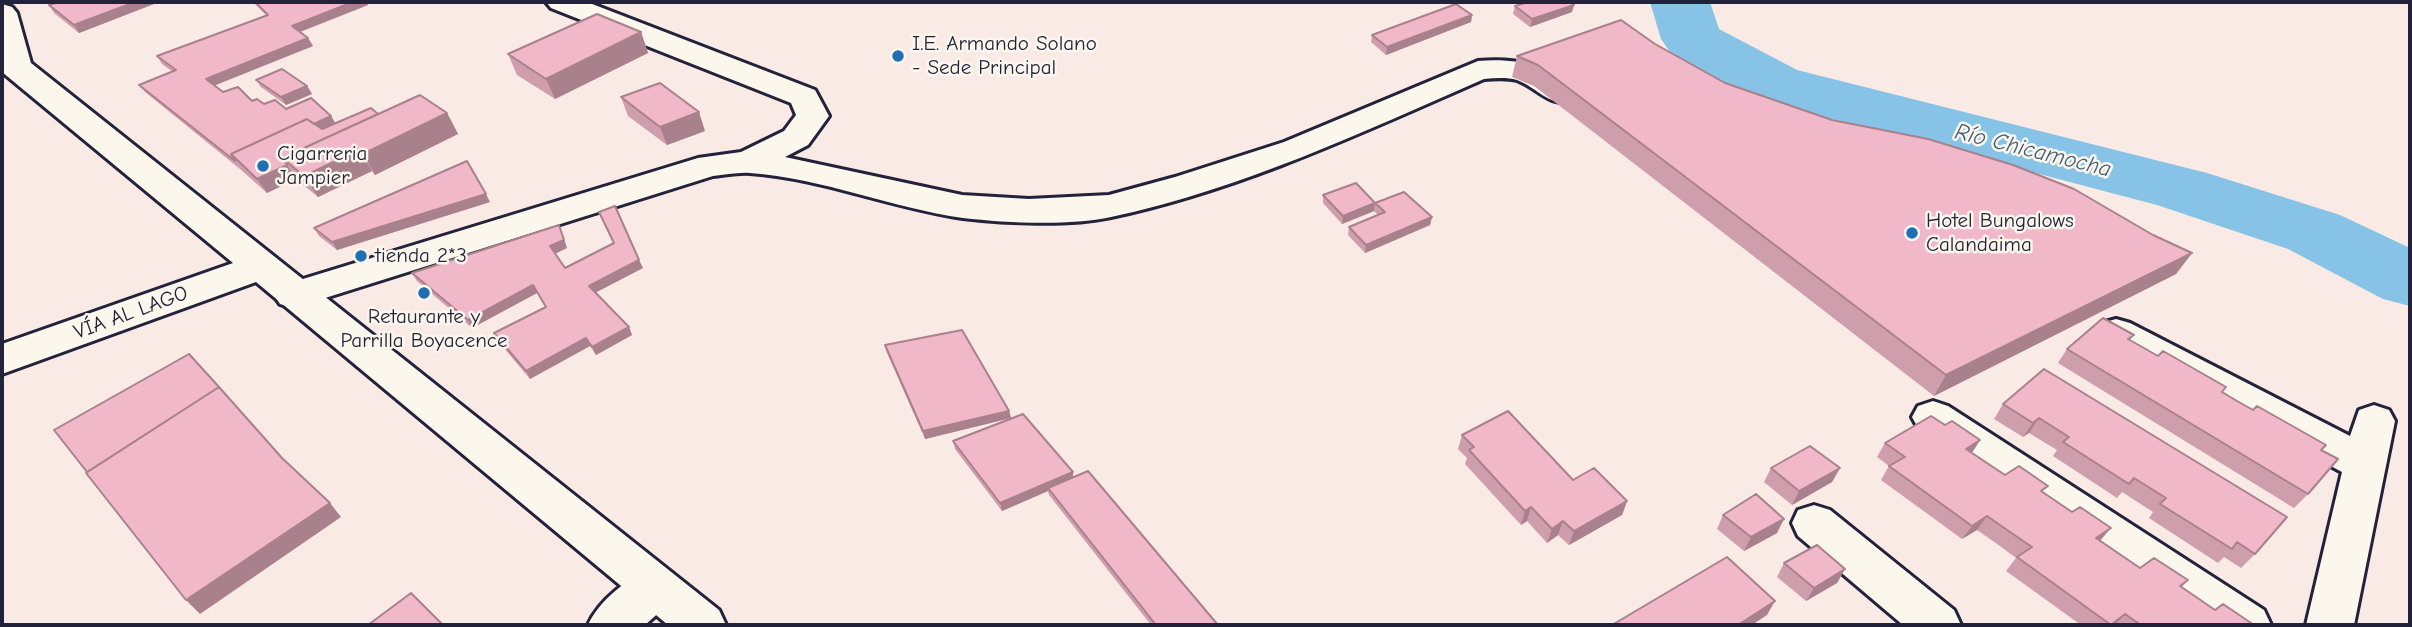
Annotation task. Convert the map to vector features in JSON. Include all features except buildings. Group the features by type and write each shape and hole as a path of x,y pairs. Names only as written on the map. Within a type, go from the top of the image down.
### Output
{"street":[{"path":"561,2 804,97 813,116 796,138 748,162"},
{"path":"2,13 9,65 702,625"},
{"path":"293,295 710,166 748,162 962,206 1029,211 1109,206 1187,185 1296,149 1478,70 1510,67 1520,70 1540,78 1581,110"},
{"name":"VÍA AL LAGO","path":"2,359 260,267"},
{"path":"2116,333 2365,464"},
{"path":"1933,417 2247,625"},
{"path":"2330,625 2374,421"},
{"path":"1814,523 1937,625"},
{"path":"612,625 656,587"}],"waterway":[{"name":"Río Chicamocha","path":"1680,2 1692,39 1774,84 2182,189 2314,232 2410,280"}],"place":[{"name":"I.E. Armando Solano - Sede Principal","path":"898,56"},
{"name":"Cigarreria Jampier","path":"263,166"},
{"name":"Hotel Bungalows Calandaima","path":"1912,233"},
{"name":"tienda 2*3","path":"361,256"},
{"name":"Retaurante y Parrilla Boyacence","path":"424,293"}]}
